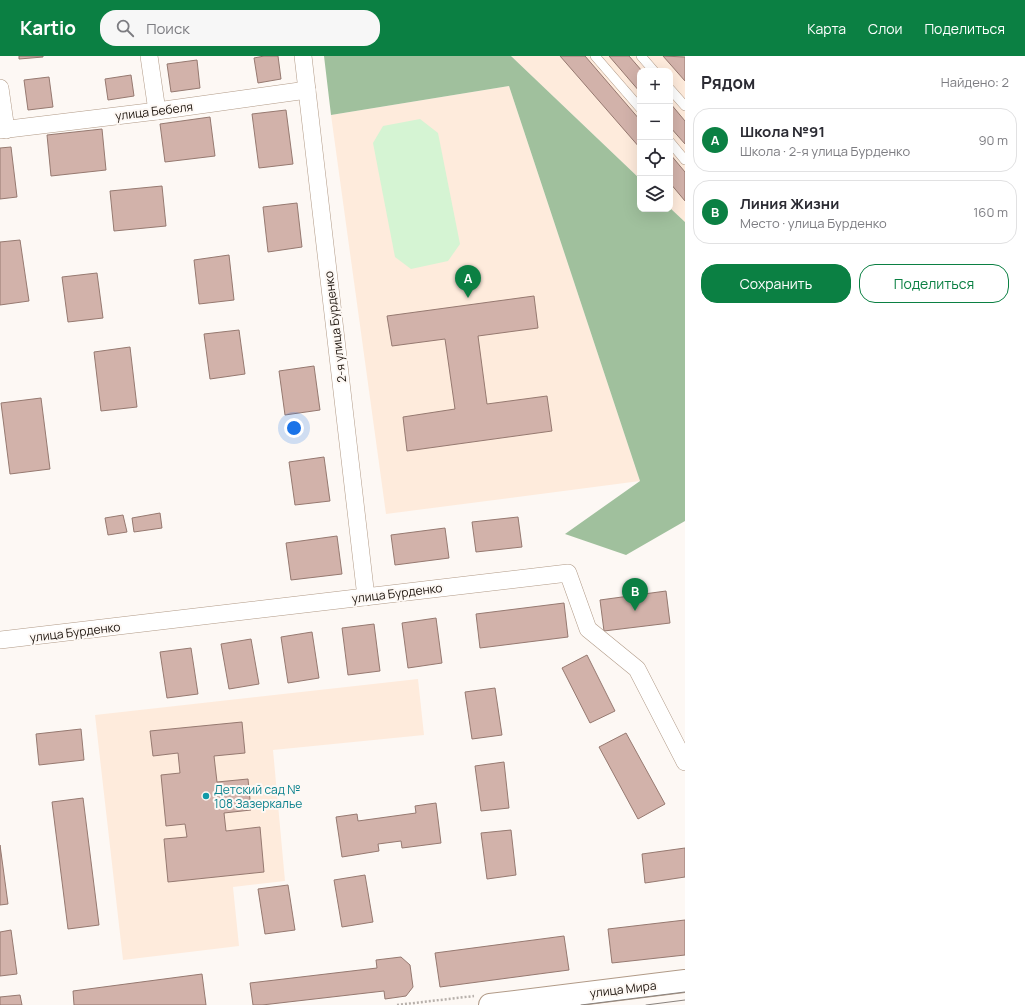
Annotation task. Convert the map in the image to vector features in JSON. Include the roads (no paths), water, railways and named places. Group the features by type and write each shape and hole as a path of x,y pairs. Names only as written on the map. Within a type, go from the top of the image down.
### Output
{"street":[{"path":"149,56 157,111"},
{"name":"2-я улица Бурденко","path":"303,56 366,597"},
{"path":"0,88 3,130"},
{"name":"улица Бебеля","path":"3,130 157,111 307,90"},
{"name":"улица Бурденко","path":"0,640 568,573 588,629 637,669 685,762"},
{"name":"улица Мира","path":"490,1005 685,981"}],"lane":[{"path":"595,56 637,105"},
{"path":"641,56 651,68"},
{"path":"673,92 685,106"},
{"path":"673,146 685,160"}],"tram line":[{"path":"581,1005 685,992"},
{"path":"646,1005 685,1000"}],"place":[{"name":"Школа №91","path":"468,298"},
{"name":"Линия Жизни","path":"635,611"},
{"name":"Детский сад № 108 Зазеркалье","path":"206,796"}]}
